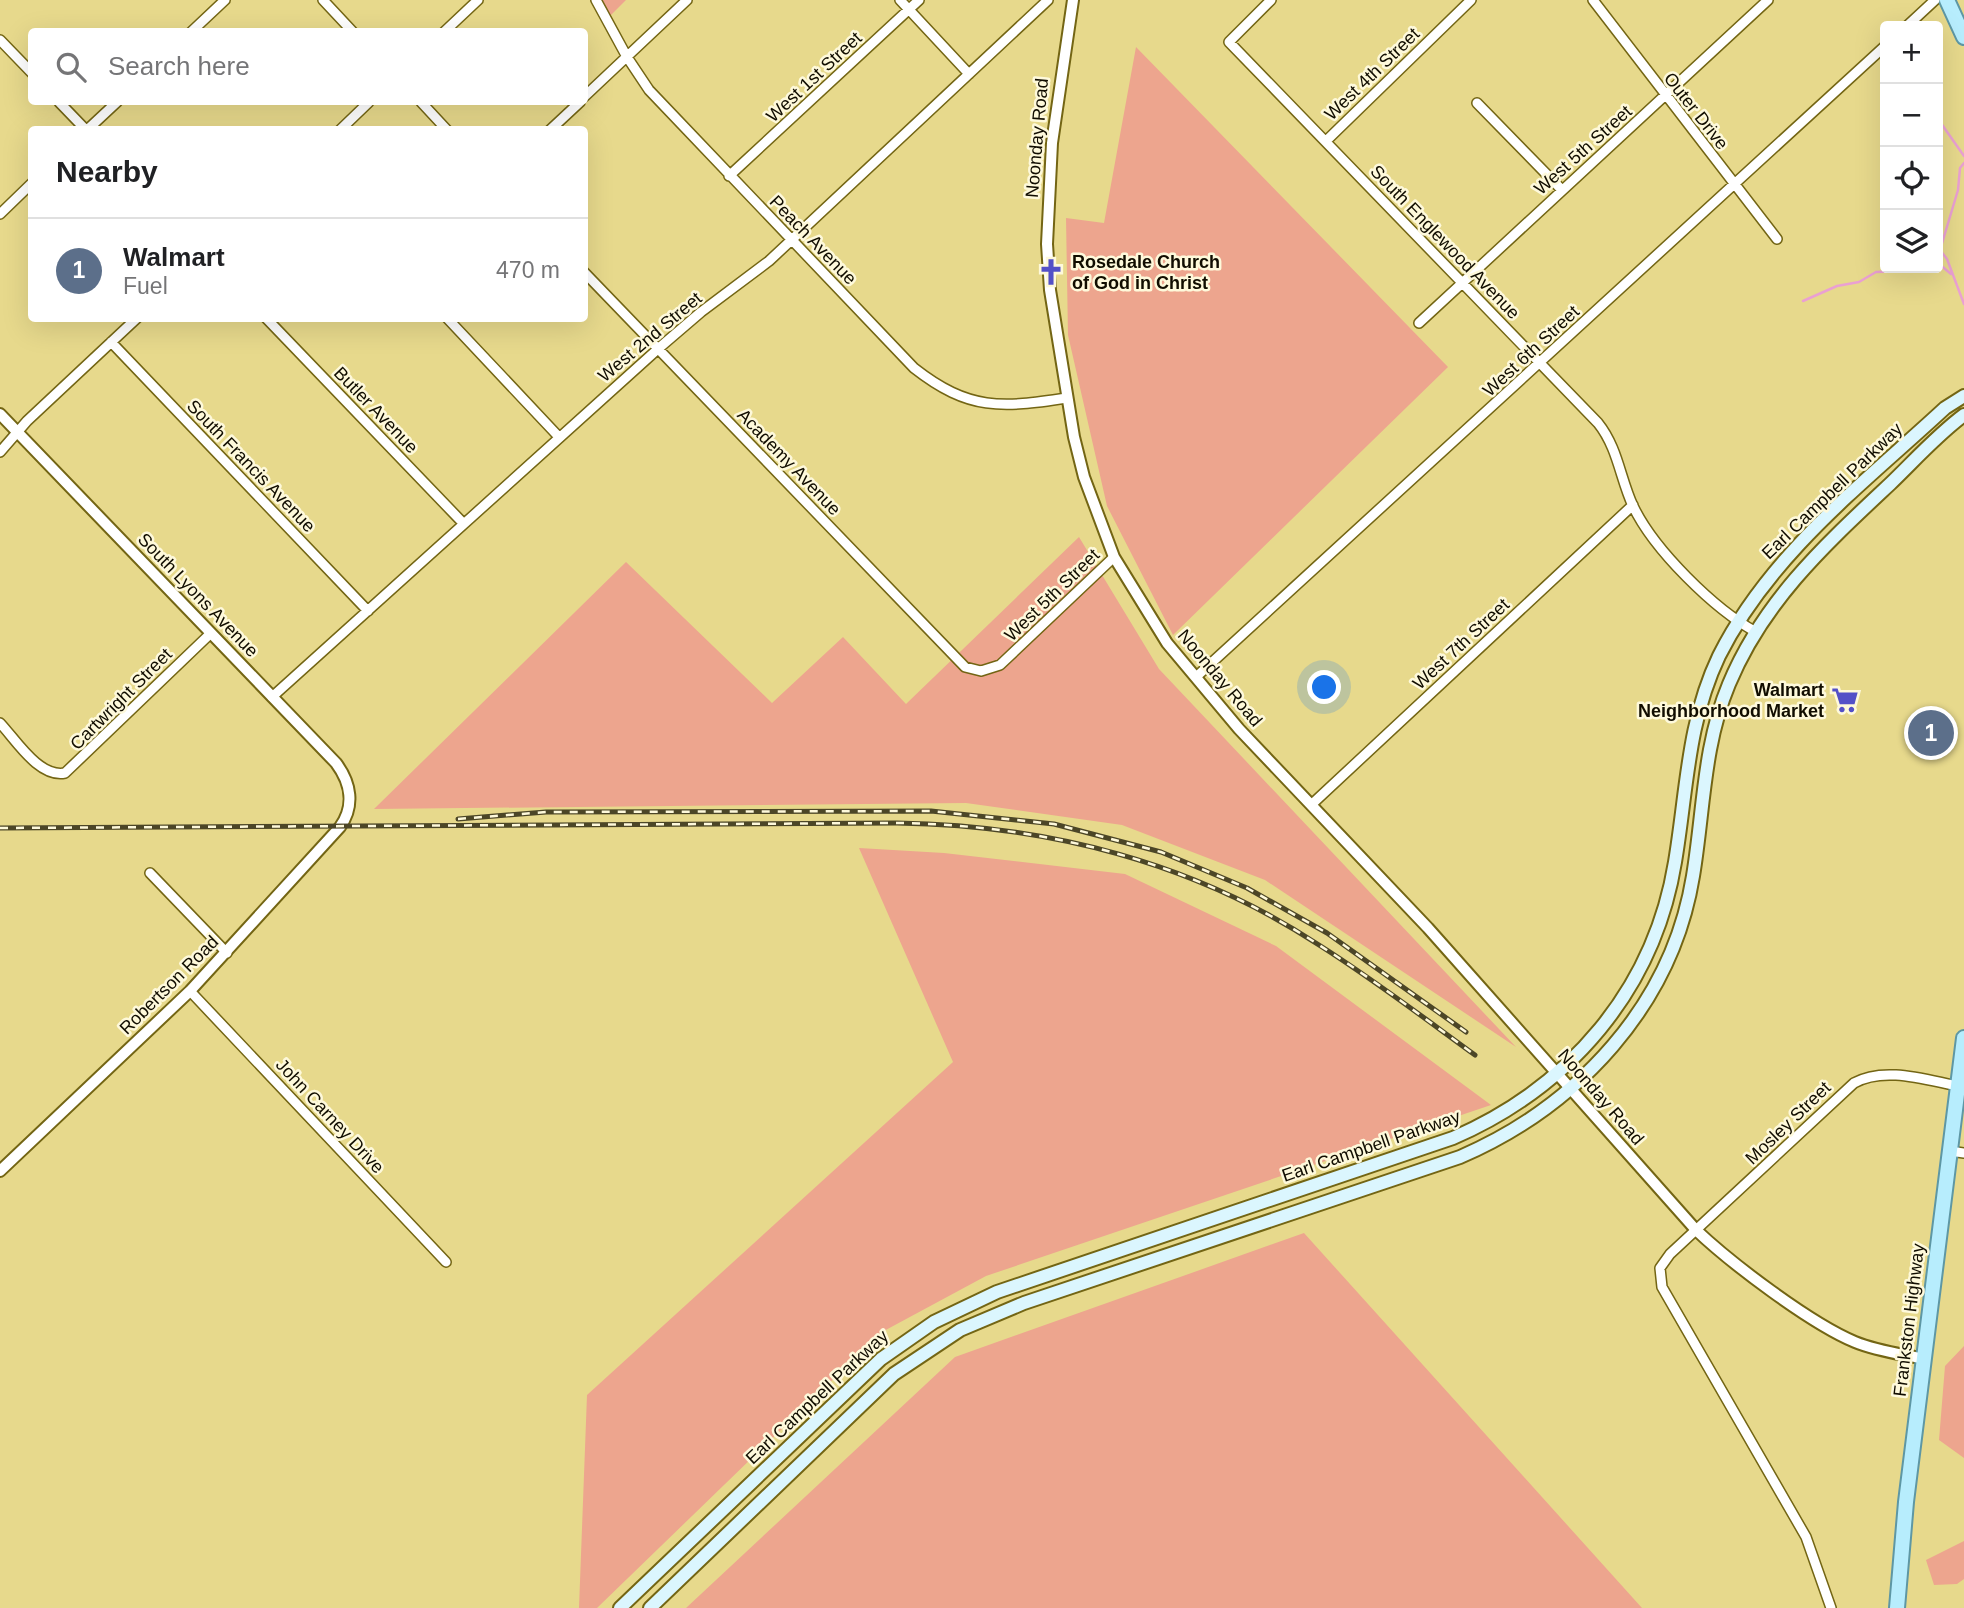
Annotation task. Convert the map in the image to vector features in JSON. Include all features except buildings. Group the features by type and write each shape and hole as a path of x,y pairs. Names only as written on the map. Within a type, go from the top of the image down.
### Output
{"main road":[{"path":"1947,0 1964,37"},
{"name":"Earl Campbell Parkway","path":"620,1608 881,1359 933,1322 997,1292 1453,1138 1505,1112 1559,1074 1609,1020 1639,973 1664,911 1677,851 1691,738 1711,676 1737,622 1769,577 1802,540 1945,408 1964,396"},
{"name":"Earl Campbell Parkway","path":"650,1608 894,1374 947,1337 999,1312 1460,1157 1521,1126 1572,1090 1620,1039 1658,977 1683,918 1697,853 1704,776 1712,737 1728,685 1756,632 1780,594 1816,554 1964,415"},
{"path":"1892,457 1904,471"},
{"path":"1864,483 1877,496"},
{"path":"1847,498 1860,513"},
{"path":"1802,540 1816,554"},
{"path":"1677,851 1697,853"},
{"name":"Frankston Highway","path":"1897,1608 1924,1359 1957,1152 1958,1086 1964,1038"},
{"path":"881,1359 894,1374"}],"street":[{"path":"195,28 225,0"},
{"path":"323,0 350,28"},
{"path":"448,28 478,0"},
{"name":"Peach Avenue","path":"596,0 627,57 649,90 914,368 956,397 1018,404 1068,398"},
{"path":"588,93 687,0"},
{"path":"900,0 969,74"},
{"name":"West 1st Street","path":"729,176 919,0"},
{"name":"West 2nd Street","path":"272,697 659,348 701,312 741,284 791,240 1048,0"},
{"name":"Noonday Road","path":"1073,0 1061,67 1047,189 1050,290 1084,477 1114,557 1167,643 1239,729 1376,872 1696,1230 1729,1258 1835,1332 1875,1348 1924,1359"},
{"name":"South Englewood Avenue","path":"1271,0 1228,41 1462,285 1542,363 1609,438 1633,505 1654,538 1721,611 1756,632"},
{"name":"West 4th Street","path":"1326,141 1471,0"},
{"name":"Outer Drive","path":"1593,0 1665,97 1777,239"},
{"name":"West 5th Street","path":"1419,323 1768,0"},
{"path":"1912,21 1935,0"},
{"path":"0,40 28,69"},
{"name":"West 6th Street","path":"1196,677 1542,363 1880,51"},
{"path":"1478,103 1562,190"},
{"path":"62,105 83,126"},
{"path":"91,126 114,105"},
{"path":"344,126 366,105"},
{"path":"424,105 443,126"},
{"path":"554,126 577,105"},
{"path":"0,214 28,187"},
{"name":"Academy Avenue","path":"588,276 957,662 974,670"},
{"path":"0,452 133,322"},
{"name":"Butler Avenue","path":"270,322 463,523"},
{"path":"451,322 559,437"},
{"name":"South Francis Avenue","path":"111,342 368,611"},
{"name":"South Lyons Avenue","path":"0,414 341,771 349,790 348,811"},
{"name":"West 7th Street","path":"1311,805 1633,505"},
{"name":"West 5th Street","path":"974,670 1000,665 1019,650 1114,557"},
{"name":"Cartwright Street","path":"0,723 49,772 57,775 72,769 210,634"},
{"name":"Robertson Road","path":"0,1171 227,953 340,827 348,811"},
{"path":"150,873 227,953"},
{"name":"John Carney Drive","path":"190,991 446,1262"},
{"name":"Mosley Street","path":"1696,1230 1854,1083 1871,1076 1887,1076 1958,1086"},
{"path":"1696,1230 1665,1259 1660,1268 1661,1282 1802,1529 1818,1566 1831,1608"}],"shaded area":[{"path":"597,0 626,0 606,20"},
{"path":"1136,47 1448,367 1173,635 1107,506 1068,335 1066,218 1104,223"},
{"path":"1079,537 1159,669 1516,1047 1265,880 1122,825 966,803 374,809 626,562 772,703 843,637 906,704"},
{"path":"859,848 944,853 1125,874 1276,946 1491,1105 986,1276 882,1332 597,1608 579,1608 587,1395 953,1062"},
{"path":"1304,1233 1642,1608 686,1608 955,1357"},
{"path":"1964,1346 1964,1458 1939,1440 1945,1366"},
{"path":"1964,1541 1964,1579 1957,1584 1934,1585 1926,1560"}],"waterway":[{"path":"1943,126 1964,156"},
{"path":"1964,163 1960,168 1958,190 1940,250 1947,259 1964,304"},
{"path":"1943,267 1951,274"},
{"path":"1803,301 1880,272"}],"railway":[{"path":"458,819 546,812 931,811 1054,824 1161,852 1247,888 1327,933 1466,1032"},
{"path":"0,828 897,823 1008,831 1117,854 1170,870 1221,891 1271,916 1339,958 1475,1055"}],"place":[{"name":"Rosedale Church of God in Christ","path":"1051,272"},
{"name":"Walmart Neighborhood Market","path":"1845,700"},
{"name":"Walmart","path":"1931,733"}]}
